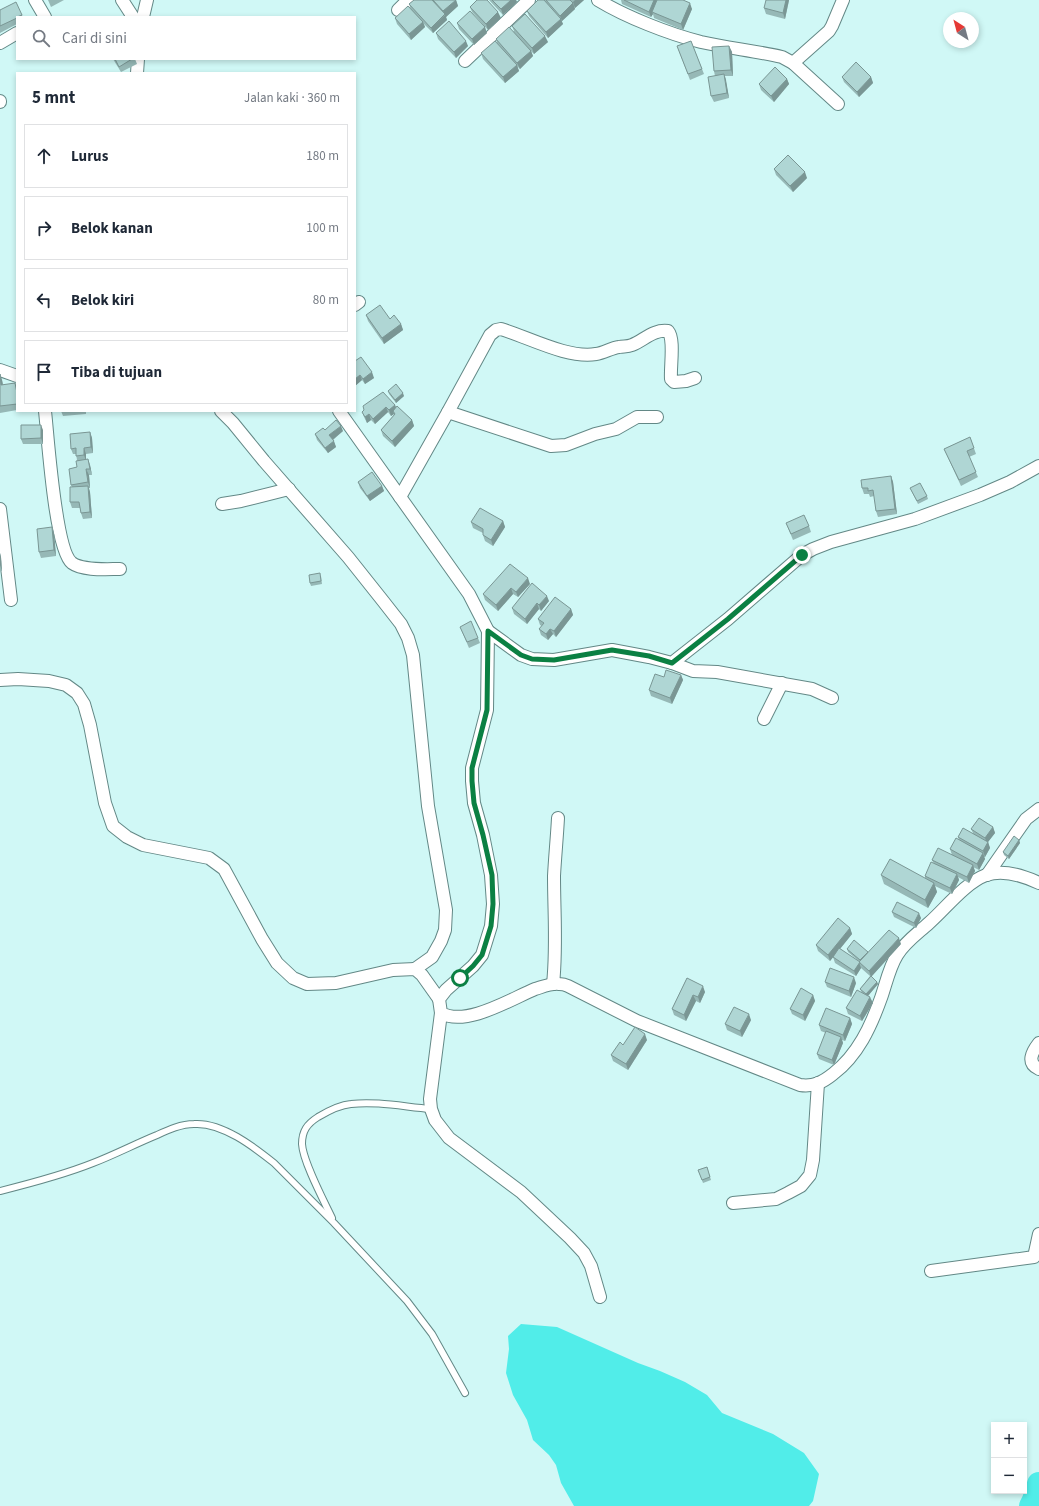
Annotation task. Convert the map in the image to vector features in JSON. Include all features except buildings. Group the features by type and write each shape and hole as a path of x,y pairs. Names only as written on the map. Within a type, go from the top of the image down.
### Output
{"street":[{"path":"35,0 44,16"},
{"path":"122,0 132,16"},
{"path":"143,16 147,0"},
{"path":"398,10 408,0"},
{"path":"465,61 530,0"},
{"path":"598,0 618,11 677,35 702,42 782,57 793,63 838,104"},
{"path":"793,63 829,31 843,0"},
{"path":"0,43 16,34"},
{"path":"137,72 138,60"},
{"path":"400,497 490,335 496,330 500,329 564,351 583,355 596,354 619,347 630,346 654,333 664,330 668,331 672,341 671,379 674,382 679,383 695,378"},
{"path":"0,370 16,376"},
{"path":"45,412 59,527 69,559 73,564 84,568 120,569"},
{"path":"0,680 18,679 49,681 66,685 77,693 84,704 90,725 105,803 113,826 127,837 143,845 209,858 224,869 262,939 277,963 293,978 307,984 336,983 392,970 415,969 432,957 445,930 446,910 428,806 413,655 408,638 401,624 348,557 222,412"},
{"path":"339,412 469,594 488,631 521,655 532,659 554,660 612,650 649,656 693,671 708,671 812,689 832,698"},
{"path":"448,412 551,446 566,445 595,434 616,429 637,417 657,417"},
{"path":"672,663 728,619 802,555 813,549 831,542 915,519 980,495 1010,482 1039,466"},
{"path":"222,504 241,501 289,489"},
{"path":"0,509 11,600"},
{"path":"439,999 446,990 473,966 482,955 491,926 493,904 492,875 474,803 472,781 472,768 487,710 488,631"},
{"path":"764,719 782,683"},
{"path":"441,1013 455,1018 465,1017 495,1007 543,986 559,984 568,986 637,1021 800,1085 809,1086 818,1084 844,1064 861,1043 880,1000 890,970 905,943 929,923 960,893 987,875 1026,819 1039,809"},
{"path":"553,984 556,926 554,876 558,818"},
{"path":"987,875 1004,873 1015,874 1039,883"},
{"path":"415,969 422,975 439,999 441,1013 431,1087 430,1109 435,1120 449,1138 521,1192 584,1253 591,1266 600,1297"},
{"path":"1039,1043 1031,1054 1031,1061 1039,1070"},
{"path":"733,1203 776,1198 788,1194 801,1186 810,1175 813,1160 818,1084"},
{"path":"931,1271 1034,1257 1039,1234"}],"lane":[{"path":"334,1223 310,1170 302,1146 302,1133 309,1123 335,1108 351,1104 376,1104 430,1109"},
{"path":"0,1191 47,1180 93,1163 173,1128 194,1124 214,1126 235,1136 274,1163 334,1223 407,1301 432,1334 464,1393"}],"water":[{"path":"521,1324 557,1327 638,1363 660,1371 685,1382 707,1395 722,1413 773,1434 804,1453 819,1474 813,1501 809,1506 574,1506 561,1483 556,1465 549,1455 533,1440 527,1420 513,1395 506,1373 509,1349 508,1336"}],"waterway":[{"path":"1031,1506 1039,1484"}],"route":[{"path":"460,978 482,955 491,926 493,904 492,875 474,803 472,781 472,768 487,710 488,631 521,655 532,659 554,660 586,656 612,650 649,656 672,663 728,619 802,555"}]}
